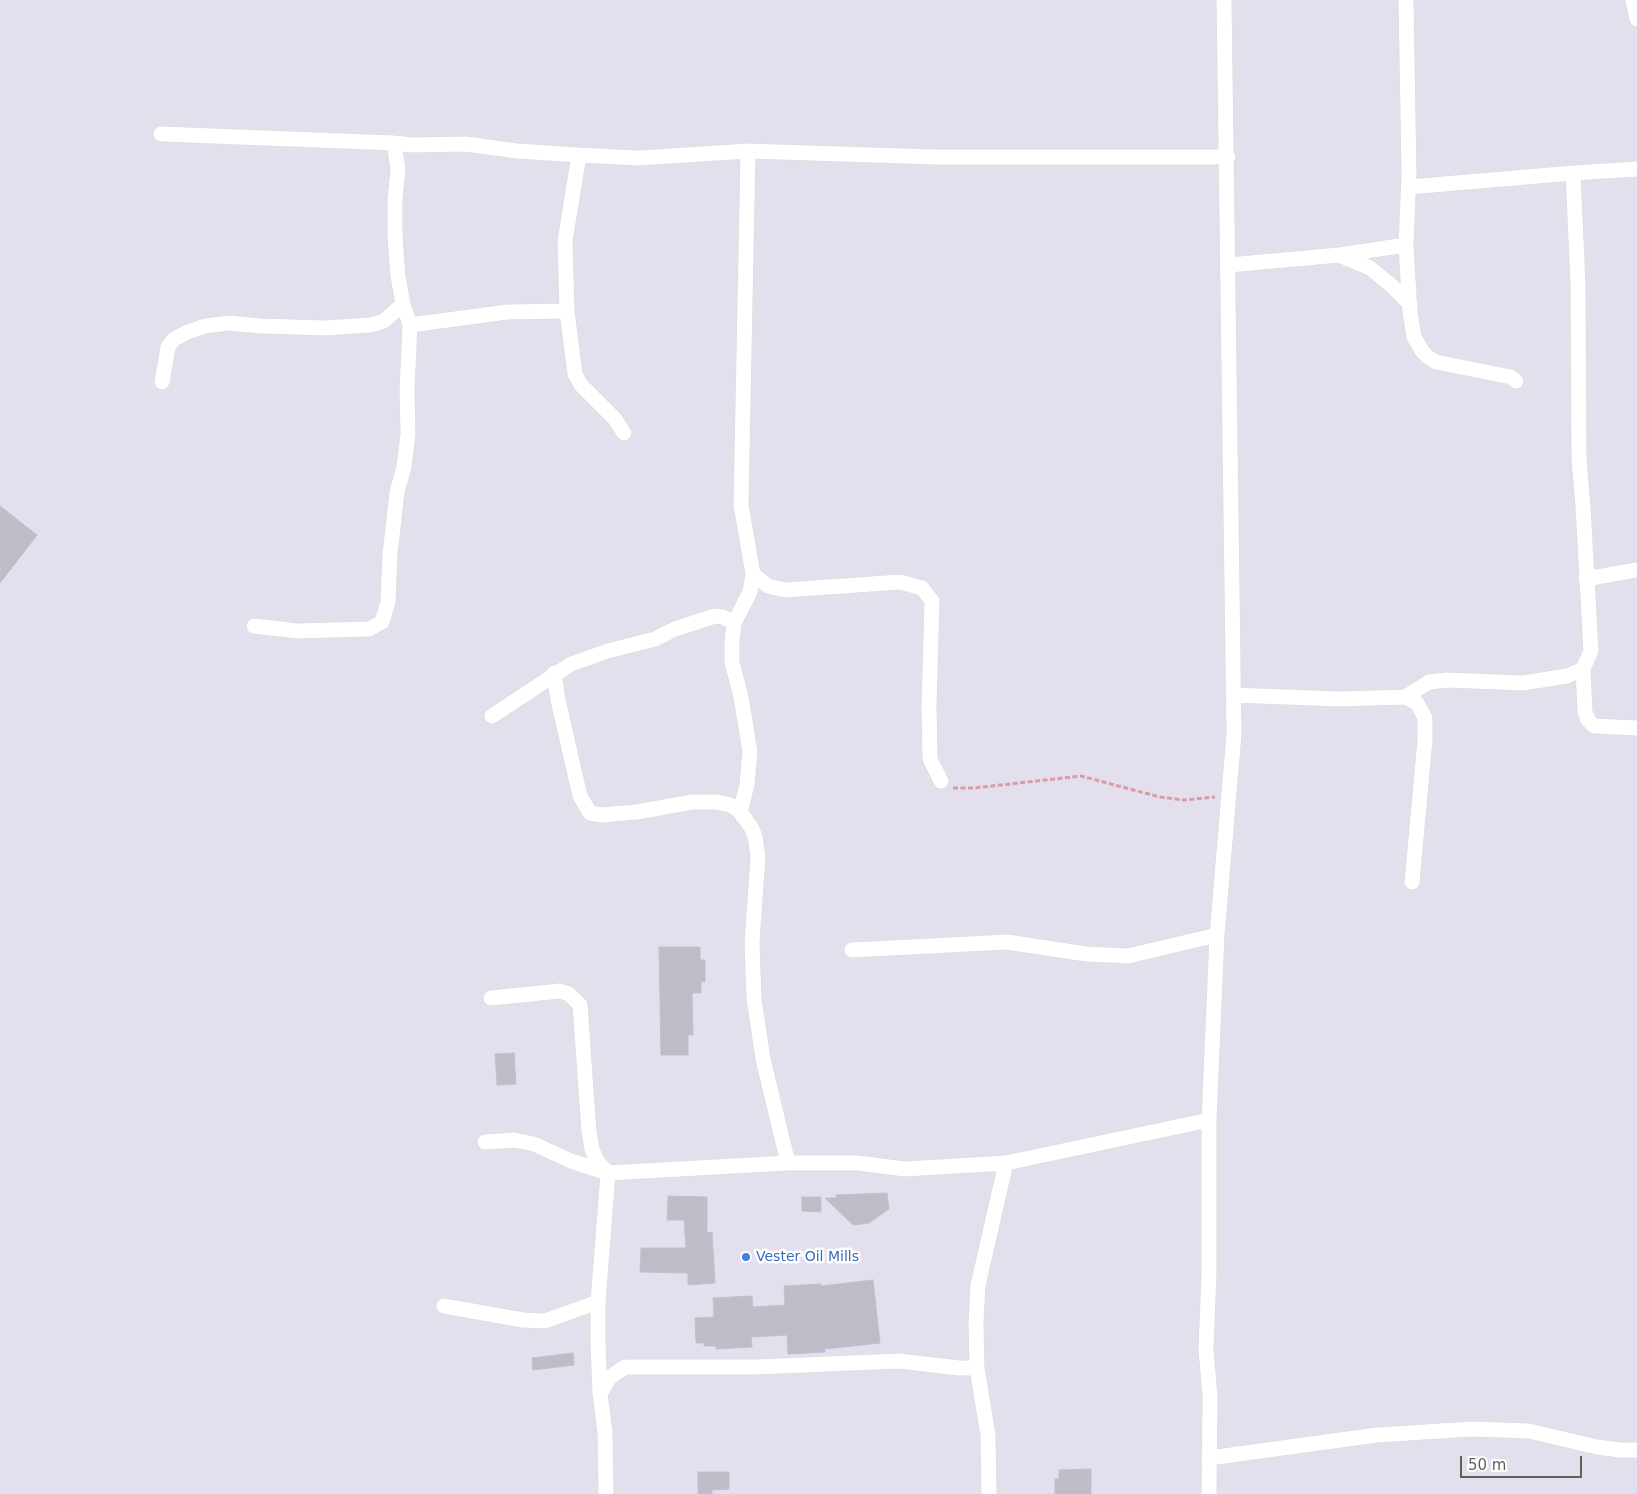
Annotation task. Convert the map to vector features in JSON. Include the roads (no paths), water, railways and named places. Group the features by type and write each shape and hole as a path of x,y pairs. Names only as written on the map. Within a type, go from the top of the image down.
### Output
{"street":[{"path":"1209,1494 1210,1397 1206,1349 1209,1274 1209,1120 1218,935 1234,734 1228,157 1224,0"},
{"path":"1406,0 1409,187 1406,245 1414,337 1428,357 1436,362 1511,377 1516,381"},
{"path":"1633,0 1637,19"},
{"path":"161,134 413,145 466,144 517,151 638,158 748,151 935,157 1228,157"},
{"path":"254,626 298,630 368,629 382,622 388,602 390,554 397,492 404,468 408,434 407,390 410,324 398,276 395,199 398,170 394,143"},
{"path":"740,812 747,785 750,752 732,662 732,643 734,623 750,592 753,574 741,505 748,151"},
{"path":"579,156 565,241 567,311 575,374 581,385 615,419 624,433"},
{"path":"1409,187 1637,169"},
{"path":"1573,173 1578,293 1579,459 1584,507 1591,651 1583,669 1585,712 1588,720 1594,726 1637,728"},
{"path":"1229,265 1339,255 1406,245"},
{"path":"1339,255 1370,268 1410,304"},
{"path":"162,382 168,347 174,339 205,326 229,323 326,328 370,325 384,321 404,304"},
{"path":"410,324 507,312 567,311"},
{"path":"1586,579 1637,570"},
{"path":"753,574 768,586 785,590 900,582 922,588 932,601 929,705 930,759 941,781"},
{"path":"492,716 571,664 654,639 675,629 715,616 723,617 734,623"},
{"path":"1405,697 1429,682 1447,680 1523,683 1567,676 1583,669"},
{"path":"554,674 558,700 580,796 590,813 602,815 638,812 692,802 727,804 740,812 751,827 755,836 758,857 752,942 754,999 763,1059 788,1163"},
{"path":"1233,695 1339,699 1405,697 1417,703 1426,718 1412,882"},
{"path":"852,950 1007,942 1086,954 1128,956 1218,935"},
{"path":"491,998 560,991 569,994 580,1005 589,1132 592,1149 597,1161 608,1173 598,1302 600,1394 605,1432 606,1494"},
{"path":"485,1142 514,1140 534,1144 571,1161 608,1173 788,1163 858,1163 905,1169 1006,1163 1209,1120"},
{"path":"990,1494 988,1435 977,1368 976,1323 978,1285 1006,1163"},
{"path":"444,1306 524,1320 545,1321 598,1302"},
{"path":"600,1394 609,1378 624,1367 756,1367 899,1361 959,1368 977,1368"},
{"path":"1210,1458 1377,1435 1472,1429 1529,1431 1597,1447 1637,1450"}],"place":[{"name":"Vester Oil Mills","path":"746,1257"}]}
